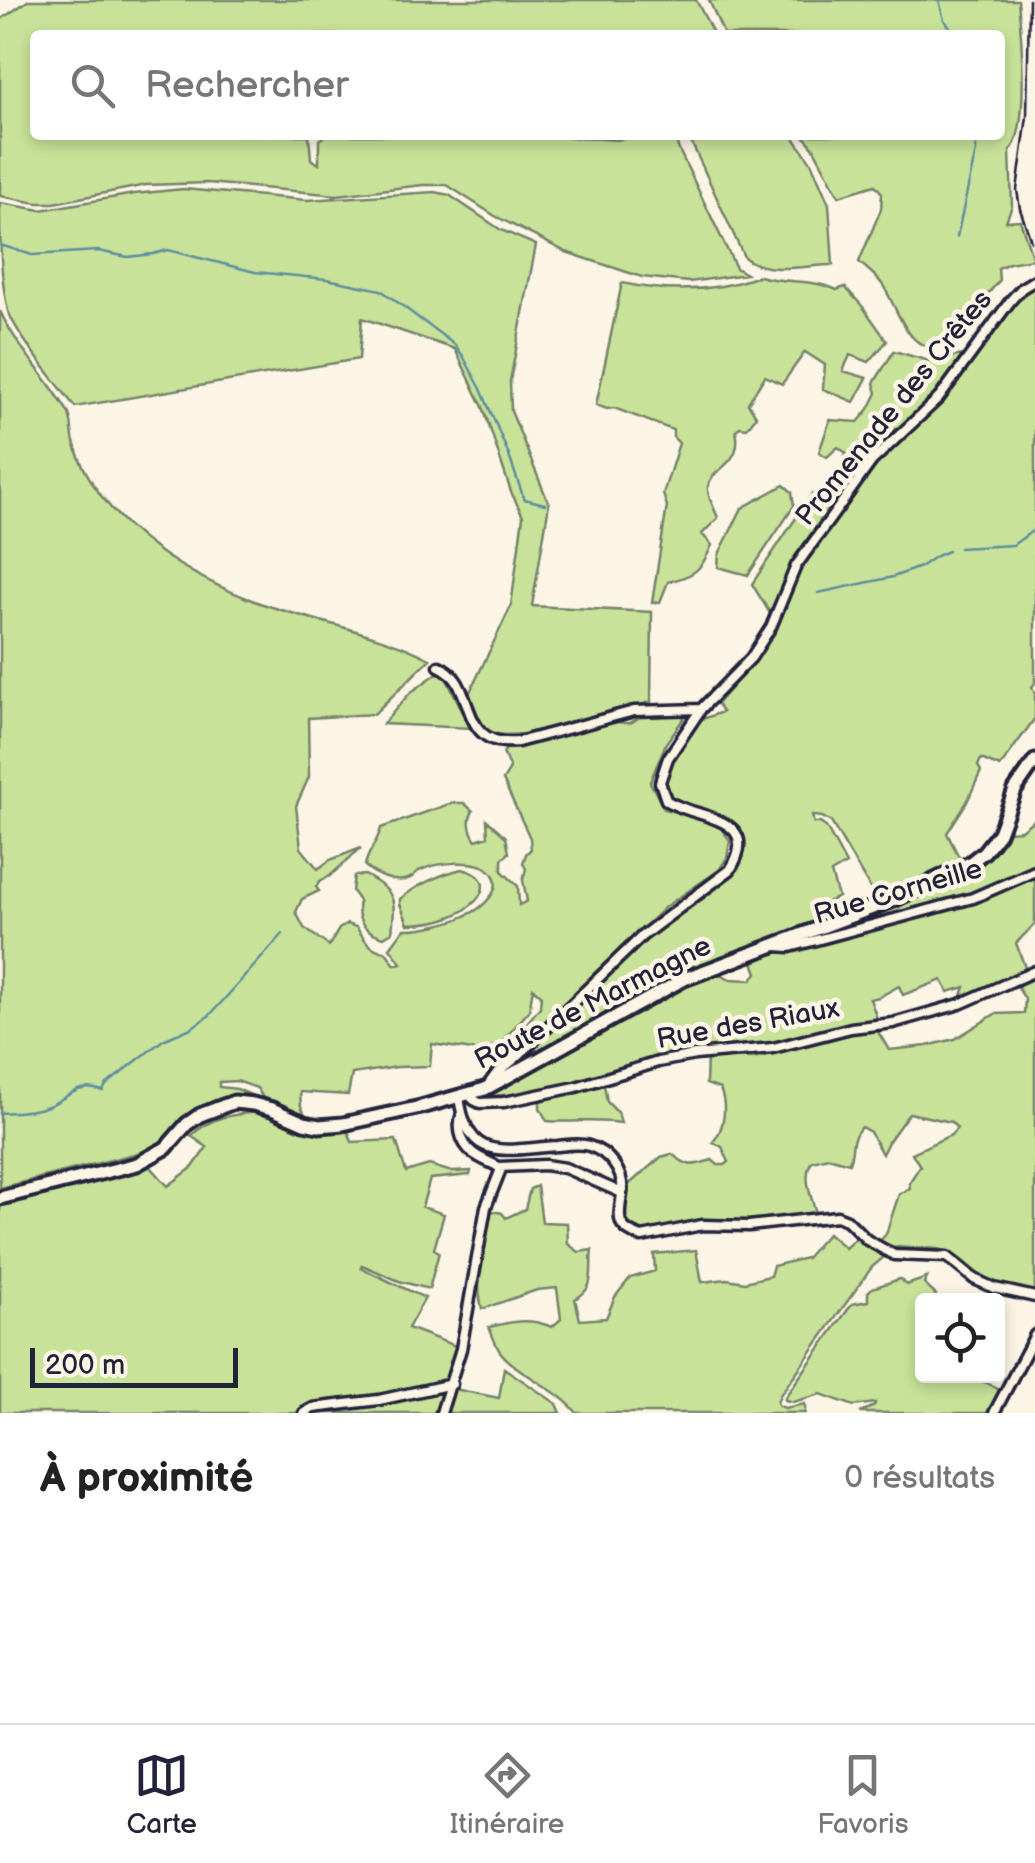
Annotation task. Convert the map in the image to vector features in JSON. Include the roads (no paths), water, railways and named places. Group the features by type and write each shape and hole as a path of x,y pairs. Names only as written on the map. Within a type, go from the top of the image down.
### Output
{"street":[{"name":"Promenade des Crêtes","path":"486,1089 496,1074 642,936 718,880 735,862 737,838 724,821 666,800 660,782 668,758 702,709 752,658 771,627 796,566 872,461 939,398 1011,300 1035,280"},
{"path":"439,666 446,668 459,686 480,732 500,744 634,711 702,709"},
{"name":"Route de Marmagne","path":"0,1198 137,1164 166,1148 200,1115 234,1102 272,1109 319,1126 343,1124 486,1089 684,978 896,899 970,863 1000,833 1015,790 1035,761"},
{"name":"Rue Corneille","path":"772,946 790,947 957,902 1035,871"},
{"name":"Rue des Riaux","path":"463,1095 480,1103 504,1102 592,1083 658,1062 754,1052 960,1004 1035,972"},
{"path":"463,1095 458,1126 469,1150 478,1157 499,1167 565,1168 622,1193"},
{"path":"462,1113 472,1138 488,1148 576,1145 606,1155 621,1181 618,1215 636,1235 702,1224 748,1226 837,1216 894,1255 947,1257 994,1288 1035,1297"},
{"path":"442,1413 461,1349 484,1215 499,1167"},
{"path":"994,1413 1035,1336"},
{"path":"304,1413 312,1408 380,1400 452,1384"}],"waterway":[{"path":"939,0 951,30"},
{"path":"957,237 976,140"},
{"path":"0,245 32,255 98,251 128,257 168,250 255,272 327,279 381,290 455,345 481,389 524,499 545,504"},
{"path":"959,548 1013,545 1035,529"},
{"path":"818,593 893,577 948,551"},
{"path":"0,1113 42,1108 85,1088 103,1091 163,1040 210,1015 283,934"}],"railway":[{"path":"1029,0 1027,116 1017,190 1031,241"}]}
